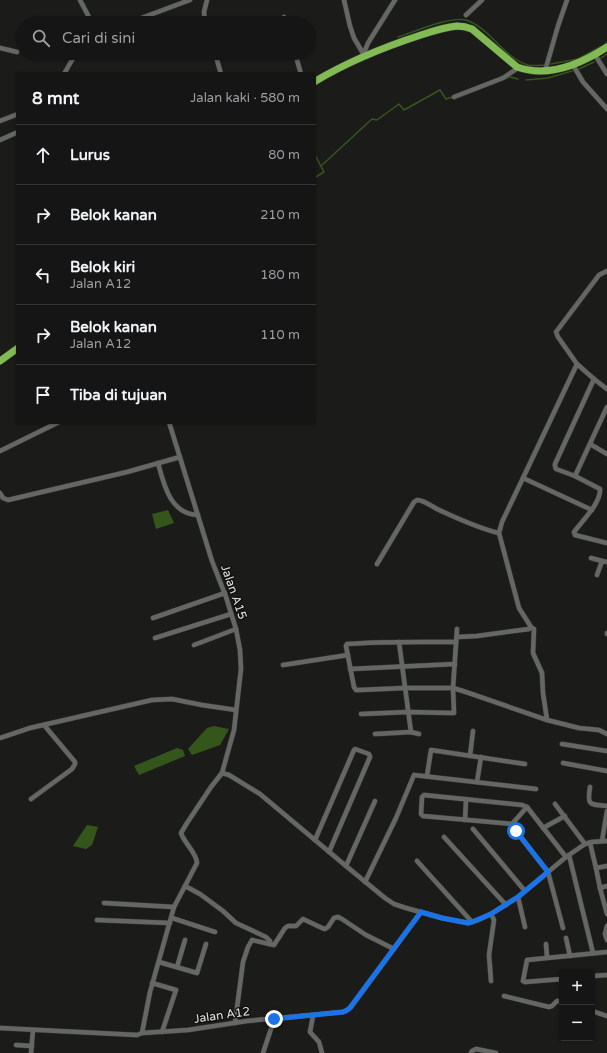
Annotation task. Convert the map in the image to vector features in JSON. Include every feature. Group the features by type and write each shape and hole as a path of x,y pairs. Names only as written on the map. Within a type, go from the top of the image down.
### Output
{"highway":[{"path":"316,81 364,55 442,28 460,26 472,29 518,66 525,69 545,71 573,65 595,55 607,47"},
{"path":"0,361 16,349"}],"street":[{"path":"80,0 88,16"},
{"path":"147,16 190,0"},
{"path":"204,16 207,0"},
{"path":"344,0 354,38 364,55"},
{"path":"364,55 368,44 395,0"},
{"path":"466,15 482,0"},
{"path":"545,71 567,0"},
{"path":"0,48 16,52"},
{"path":"595,55 607,74"},
{"path":"65,72 72,60"},
{"path":"217,60 220,72"},
{"path":"297,60 300,72"},
{"path":"573,65 583,82 607,109"},
{"path":"454,97 503,78 515,70 518,66"},
{"path":"0,122 16,115"},
{"path":"0,140 16,133"},
{"path":"607,271 599,275 556,332 577,364 594,380 607,389"},
{"path":"547,720 542,673 533,653 534,629 531,627 519,608 499,533 502,522 577,364"},
{"path":"594,380 555,466 556,469 575,476 600,489 595,505 574,534 607,543"},
{"path":"575,476 607,408"},
{"path":"0,451 55,424"},
{"name":"Jalan A15","path":"170,424 212,561 225,593 236,629 240,650 241,669 234,730 222,773"},
{"path":"590,444 607,454"},
{"path":"0,493 3,498 8,500 127,472 180,457"},
{"path":"158,463 165,488 174,503 182,511 192,515 198,515"},
{"path":"523,478 592,510"},
{"path":"377,564 414,502 417,500 421,500 475,526 499,533"},
{"path":"591,558 605,561 597,576"},
{"path":"153,618 225,593"},
{"path":"155,638 231,614"},
{"path":"531,627 529,629 456,639 364,642 347,644 346,646 354,687 356,690 453,688 547,720 578,728 599,730 607,734"},
{"path":"194,645 236,629"},
{"path":"361,714 408,712 453,713 457,629"},
{"path":"399,642 410,732"},
{"path":"283,665 348,655"},
{"path":"350,668 455,664"},
{"path":"0,738 44,725 152,700 172,699 236,710"},
{"path":"31,799 72,769 75,764 44,725"},
{"path":"470,756 473,731"},
{"path":"375,734 410,732 419,734"},
{"path":"562,744 607,751"},
{"path":"315,840 354,750 355,749 369,754 370,757 329,852"},
{"path":"427,776 431,750 525,764"},
{"path":"477,782 481,757"},
{"path":"563,763 607,771"},
{"path":"142,1033 152,983 171,921 174,906 196,868 198,860 181,833 222,773 260,794 394,904 442,918 468,923 491,914 518,897 567,856 588,844 605,841 607,811"},
{"path":"366,882 414,775 536,789"},
{"path":"590,787 588,800 590,803 607,806"},
{"path":"512,824 422,816 420,812 422,797 424,795 522,805 527,807 567,856 593,954"},
{"path":"465,820 466,800"},
{"path":"346,866 376,801"},
{"path":"556,804 564,816 588,844 596,868 607,914"},
{"path":"512,824 527,807"},
{"path":"543,828 564,816"},
{"path":"512,824 548,872 563,928"},
{"path":"473,829 525,891"},
{"path":"444,837 506,904"},
{"path":"417,861 472,922"},
{"path":"596,868 607,866"},
{"path":"185,886 200,894 236,923 266,937 270,941 269,944"},
{"path":"600,888 607,886"},
{"path":"518,897 525,927"},
{"path":"104,903 174,906"},
{"name":"Jalan A12","path":"0,1028 137,1035 142,1033 188,1030 234,1023 343,1012 349,1009 421,912"},
{"path":"491,914 494,920 489,955 491,981"},
{"path":"234,1023 242,962 252,940 275,945 285,928 288,926 296,926 303,919 325,929 334,918 338,917 371,938 394,949"},
{"path":"97,920 171,921 215,932"},
{"path":"607,926 605,934 607,941"},
{"path":"566,938 570,956"},
{"path":"177,967 184,940"},
{"path":"159,962 197,973 206,944"},
{"path":"546,944 547,957"},
{"path":"559,979 523,981 527,960 607,952"},
{"path":"595,976 607,975"},
{"path":"152,983 176,990 162,1032"},
{"path":"504,996 549,1007 559,1001"},
{"path":"595,1012 607,1016"},
{"path":"313,1016 310,1032 320,1042 322,1053"},
{"path":"263,1053 274,1019"},
{"path":"31,1053 33,1030"},
{"path":"16,1045 32,1046"},
{"path":"471,1053 476,1049 496,1053"}],"shaded area":[{"path":"168,510 174,523 156,529 152,514"},
{"path":"214,726 229,729 220,745 192,755 188,749 207,728"},
{"path":"177,748 183,750 185,756 139,775 134,766"},
{"path":"87,825 98,827 92,845 86,849 73,846"}],"waterway":[{"path":"398,37 442,22 459,19 466,20 482,29 504,50 520,62 528,65 546,65"},
{"path":"551,64 578,59 607,43"},
{"path":"601,58 607,54"},
{"path":"579,69 594,62"},
{"path":"526,80 548,78 572,71"},
{"path":"505,79 510,77 518,79"},
{"path":"321,166 372,119 377,120 399,104 404,110 440,90 446,99 452,97"},
{"path":"316,157 324,172 316,177"}],"route":[{"path":"274,1019 343,1012 349,1009 421,912 468,923 491,914 518,897 548,872 516,831"}]}
